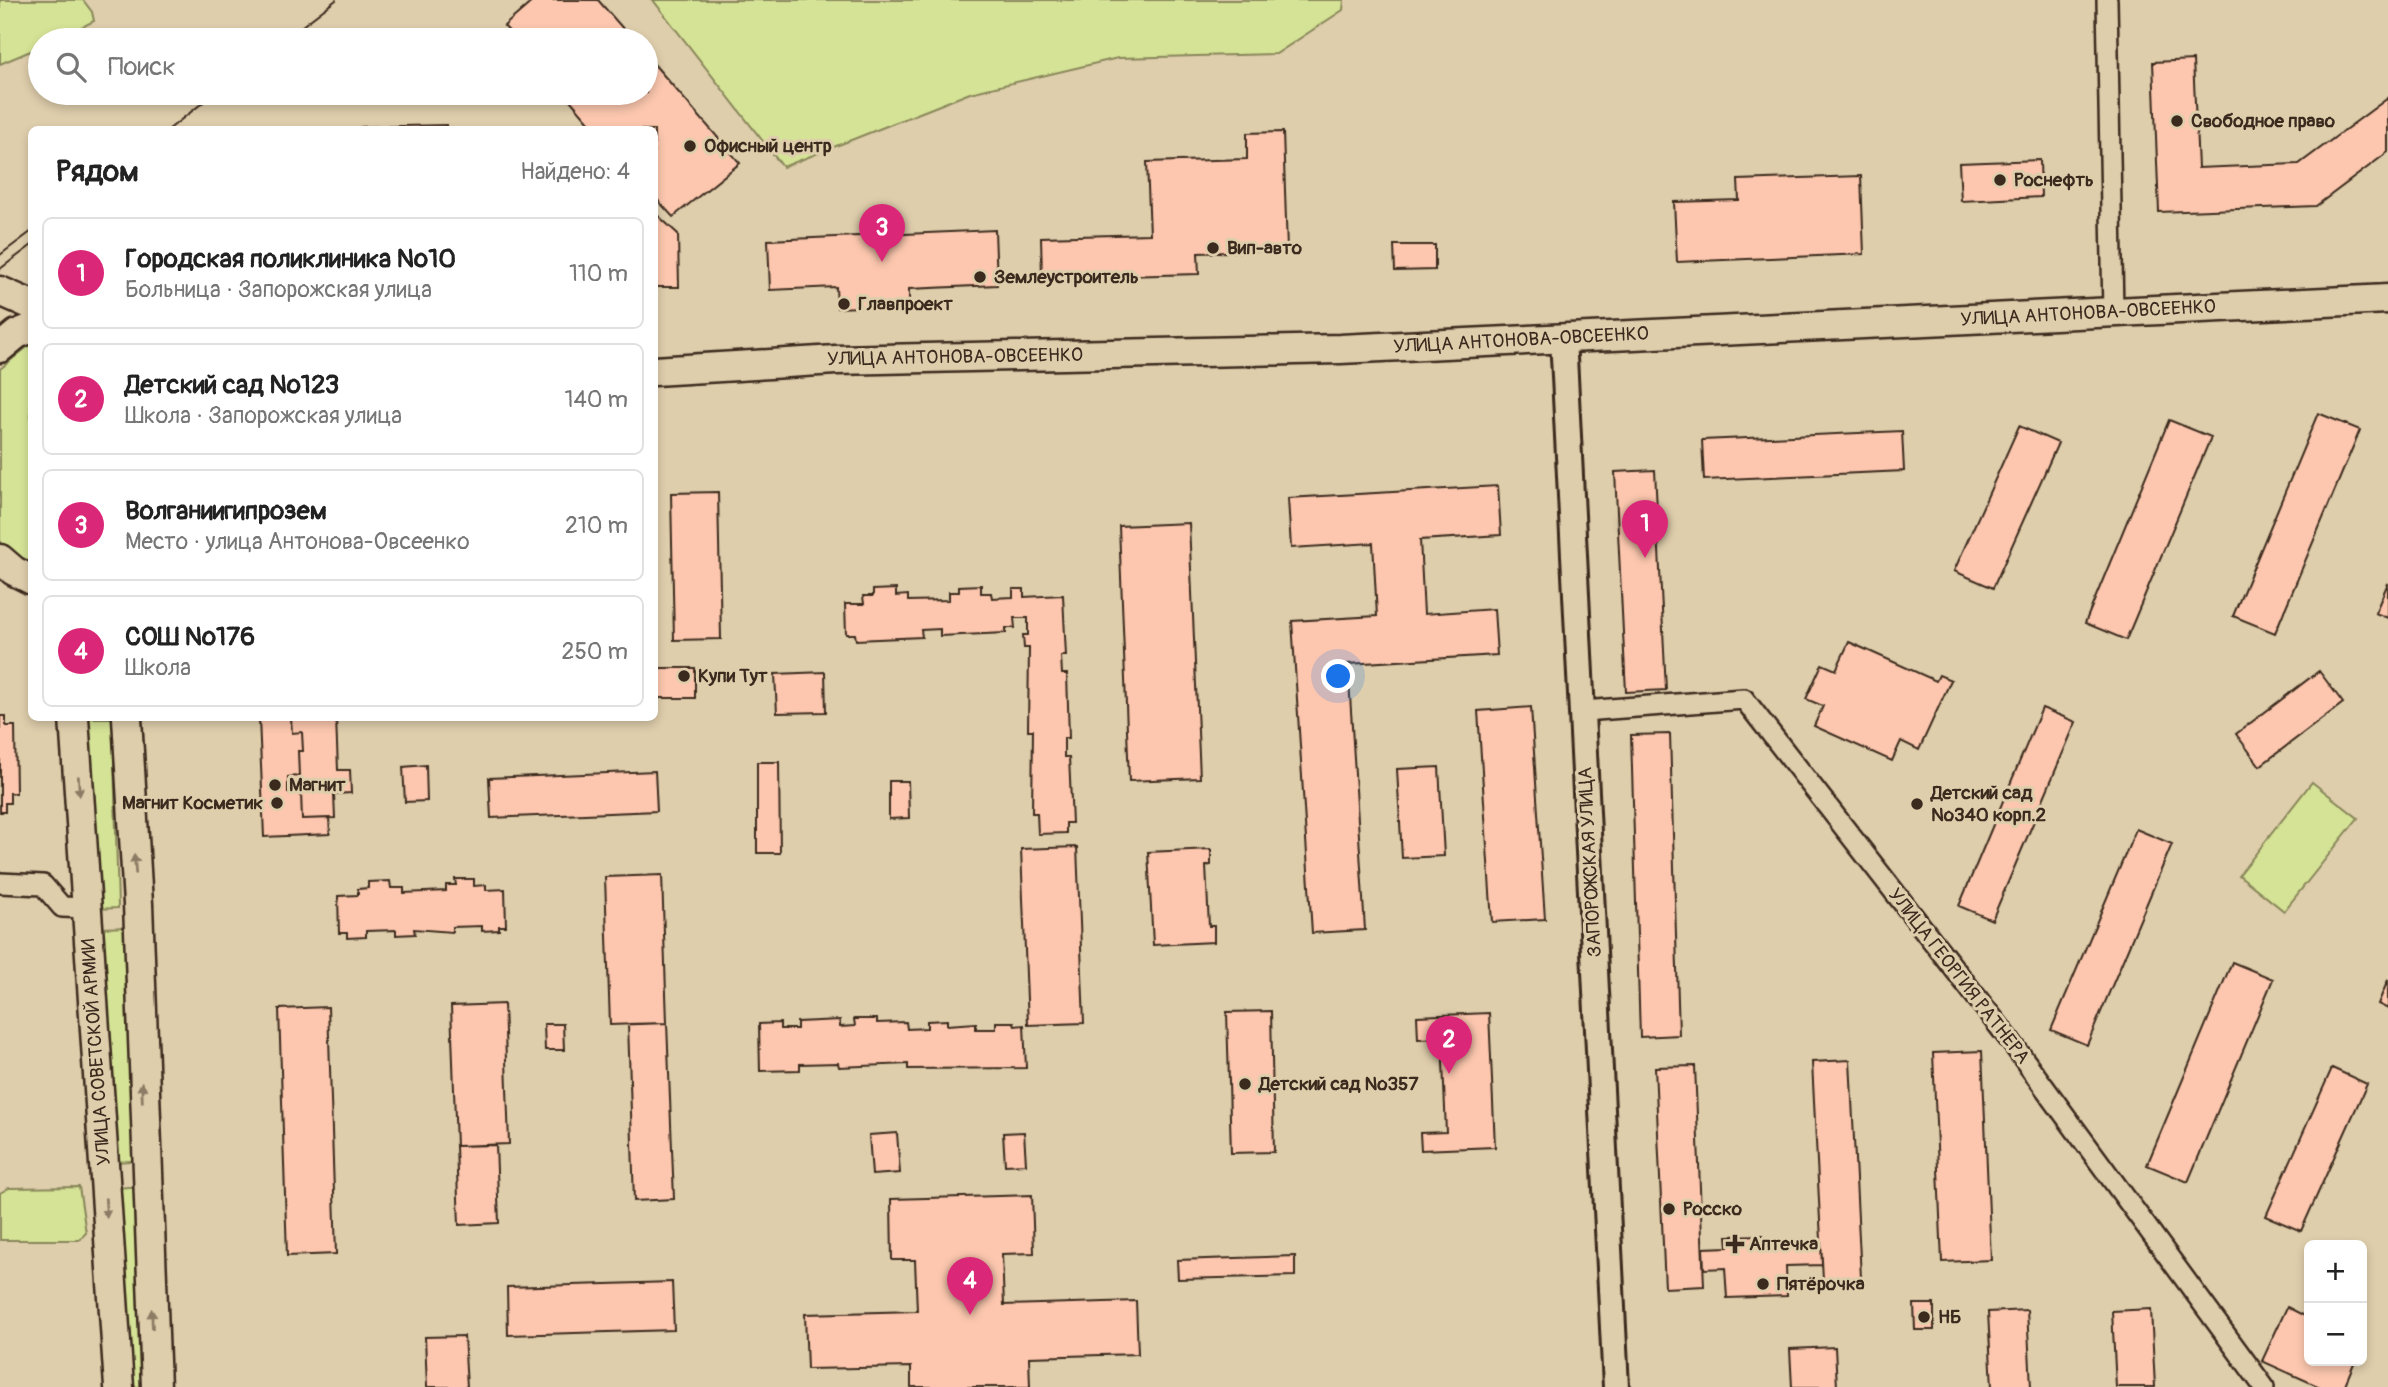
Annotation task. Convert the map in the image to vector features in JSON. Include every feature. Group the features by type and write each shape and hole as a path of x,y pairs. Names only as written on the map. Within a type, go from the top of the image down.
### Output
{"main road":[{"path":"0,291 28,303"},
{"name":"УЛИЦА АНТОНОВА-ОВСЕЕНКО","path":"658,371 836,360 1340,349 2388,299"},
{"path":"0,348 17,334 28,330"},
{"path":"15,570 28,591"},
{"name":"УЛИЦА СОВЕТСКОЙ АРМИИ","path":"74,721 119,1387"},
{"path":"127,721 138,904 145,1172 156,1387"},
{"path":"104,1177 145,1172"}],"street":[{"path":"2107,0 2113,312"},
{"name":"ЗАПОРОЖСКАЯ УЛИЦА","path":"1563,337 1616,1387"},
{"name":"УЛИЦА ГЕОРГИЯ РАТНЕРА","path":"1583,711 1744,699 2025,1061 2264,1387"},
{"path":"0,883 43,885 62,907 88,908"}],"green space":[{"path":"0,0 83,0 92,12 94,21 80,28 28,28 28,52 0,64"},
{"path":"653,0 1344,0 1343,10 1276,54 1118,58 970,93 783,167"},
{"path":"28,346 28,563 14,555 0,541 0,369"},
{"path":"77,721 113,721 118,908 95,909"},
{"path":"2312,782 2358,818 2284,911 2239,875"},
{"path":"128,927 143,1160 117,1162 102,928"},
{"path":"144,1186 154,1387 129,1387 115,1188"},
{"path":"79,1187 86,1233 79,1240 0,1240 0,1193 9,1188"}],"building":[{"path":"534,0 598,0 622,28 506,28 504,26"},
{"path":"2193,60 2198,168 2299,164 2388,98 2388,152 2316,206 2159,212 2153,62"},
{"name":"Офисный центр","path":"658,69 740,163 673,217 658,200 658,126 593,126 574,105 658,105"},
{"path":"1283,132 1287,250 1198,253 1199,274 1042,278 1041,237 1150,234 1147,162 1247,159 1247,133"},
{"name":"Роснефть","path":"2040,160 2041,197 1961,201 1959,163"},
{"path":"1861,176 1864,254 1677,262 1674,202 1739,200 1738,180"},
{"path":"658,216 678,234 679,287 658,287"},
{"path":"995,230 997,285 909,289 909,305 837,308 836,287 770,290 768,240"},
{"path":"1394,245 1435,245 1435,270 1395,271"},
{"path":"2318,413 2360,430 2275,633 2233,616"},
{"path":"2169,420 2211,437 2126,640 2085,623"},
{"path":"2019,426 2058,443 1993,588 1954,571"},
{"path":"1902,431 1904,471 1704,480 1702,440"},
{"path":"1655,470 1666,690 1626,692 1615,472"},
{"path":"1498,486 1501,535 1420,540 1424,614 1494,609 1497,655 1348,664 1365,930 1312,933 1292,621 1377,616 1373,543 1291,548 1288,498"},
{"path":"718,492 721,639 674,640 671,493"},
{"path":"1189,523 1200,778 1129,781 1119,526"},
{"path":"2388,583 2388,618 2375,613"},
{"path":"981,585 981,593 991,593 992,598 1013,597 1013,589 1024,589 1024,597 1063,595 1066,656 1061,656 1062,674 1067,674 1069,738 1064,738 1064,757 1069,757 1072,823 1066,823 1066,833 1038,834 1037,813 1032,813 1033,730 1028,730 1029,648 1024,648 1023,635 1028,635 1028,618 1014,618 1015,628 1006,628 1006,633 940,636 940,629 921,630 922,637 856,640 855,634 846,634 845,604 864,604 863,596 873,596 873,590 896,589 896,596 908,595 908,601 949,600 949,592 959,592 959,586"},
{"path":"1849,642 1936,681 1939,675 1951,680 1919,750 1901,741 1892,761 1814,726 1823,706 1806,699 1822,664 1836,670"},
{"path":"658,668 695,668 695,698 658,698"},
{"path":"2319,671 2343,703 2260,766 2236,734"},
{"path":"825,672 826,712 777,713 775,674"},
{"path":"1531,707 1545,919 1492,922 1478,711"},
{"path":"2042,708 2076,722 1992,920 1959,906"},
{"path":"0,716 6,716 6,726 15,726 16,793 10,793 10,803 5,803 5,812 0,812"},
{"name":"Магнит","path":"259,721 291,721 292,733 302,732 303,751 298,751 299,776 288,777 288,793 301,793 302,819 329,818 330,834 264,837"},
{"path":"291,721 336,721 338,770 350,770 351,793 334,794 335,818 302,819 301,793 288,793 288,777 299,776 298,751 303,751 302,732 292,733"},
{"path":"1670,734 1679,1035 1640,1037 1631,735"},
{"path":"757,762 779,762 780,853 757,853"},
{"path":"426,765 427,801 405,802 403,767"},
{"path":"1439,767 1444,856 1402,858 1397,769"},
{"path":"655,771 657,811 491,818 489,778"},
{"path":"889,781 908,781 909,818 889,819"},
{"path":"2136,829 2172,844 2087,1045 2051,1030"},
{"path":"1077,847 1084,1023 1028,1025 1021,849"},
{"path":"1211,849 1211,865 1206,866 1209,926 1214,926 1214,942 1153,945 1148,852"},
{"path":"662,875 667,1023 610,1025 605,877"},
{"path":"455,879 474,879 474,886 486,885 486,890 505,889 506,926 499,926 499,930 482,931 482,926 452,927 452,932 414,929 415,934 396,935 396,930 366,931 366,937 347,938 347,933 339,933 338,896 358,895 358,889 368,888 368,882 390,881 391,888 404,888 404,893 446,891 446,885 456,885"},
{"path":"2232,962 2273,979 2188,1182 2147,1165"},
{"path":"2388,980 2388,1009 2378,1004"},
{"path":"504,1004 509,1144 456,1146 451,1006"},
{"path":"328,1007 336,1254 287,1256 279,1009"},
{"path":"1271,1011 1274,1152 1231,1153 1227,1012"},
{"path":"1489,1013 1495,1147 1421,1150 1420,1133 1446,1132 1442,1038 1418,1039 1417,1016"},
{"path":"854,1019 877,1019 877,1023 906,1022 907,1029 927,1028 927,1021 947,1020 947,1025 976,1023 976,1029 996,1029 996,1022 1014,1022 1015,1026 1024,1025 1026,1068 908,1069 908,1064 839,1067 838,1063 800,1064 800,1070 760,1071 759,1024 780,1023 780,1029 797,1029 797,1022 840,1020 840,1027 855,1026"},
{"path":"667,1023 674,1199 634,1201 628,1024"},
{"path":"544,1024 563,1024 564,1050 545,1050"},
{"path":"1982,1051 1991,1260 1942,1262 1933,1053"},
{"path":"1850,1060 1861,1278 1823,1280 1812,1062"},
{"path":"1695,1066 1704,1286 1665,1288 1655,1067"},
{"path":"2332,1068 2367,1084 2301,1231 2266,1216"},
{"path":"1024,1132 1026,1164 1005,1165 1003,1133"},
{"path":"897,1133 900,1173 872,1175 869,1135"},
{"path":"496,1145 499,1223 459,1225 456,1146"},
{"path":"1032,1195 1034,1253 1002,1254 1004,1305 1136,1301 1138,1354 1029,1357 1030,1387 911,1387 911,1367 807,1369 805,1314 917,1311 915,1260 892,1260 891,1199"},
{"path":"1763,1235 1763,1246 1821,1244 1822,1265 1786,1266 1787,1296 1727,1298 1725,1268 1704,1269 1703,1248 1728,1247 1727,1236"},
{"path":"1295,1256 1295,1276 1178,1279 1177,1260"},
{"path":"672,1282 674,1330 508,1335 507,1287"},
{"name":"НБ","path":"1914,1304 1934,1304 1934,1330 1915,1330"},
{"path":"2287,1307 2304,1316 2304,1366 2353,1366 2344,1387 2320,1387 2262,1361"},
{"path":"2151,1309 2155,1387 2116,1387 2112,1311"},
{"path":"2027,1310 2031,1387 1992,1387 1988,1312"},
{"path":"464,1336 467,1387 427,1387 425,1337"},
{"path":"1835,1347 1837,1387 1792,1387 1790,1349"}],"tram line":[{"path":"300,28 336,0"},
{"path":"173,126 200,105"},
{"path":"0,255 28,234"},
{"path":"0,269 28,248"}],"place":[{"name":"Свободное право","path":"2177,121"},
{"name":"Офисный центр","path":"690,146"},
{"name":"Роснефть","path":"2000,180"},
{"name":"Вип-авто","path":"1213,248"},
{"name":"Волганиигипрозем","path":"882,262"},
{"name":"Землеустроитель","path":"980,277"},
{"name":"Главпроект","path":"844,304"},
{"name":"Городская поликлиника №10","path":"1645,558"},
{"name":"Купи Тут","path":"684,676"},
{"name":"Магнит","path":"275,785"},
{"name":"Магнит Косметик","path":"277,803"},
{"name":"Детский сад №340 корп.2","path":"1917,804"},
{"name":"Детский сад №123","path":"1449,1074"},
{"name":"Детский сад №357","path":"1245,1084"},
{"name":"Росско","path":"1669,1209"},
{"name":"Аптечка","path":"1735,1244"},
{"name":"Пятёрочка","path":"1763,1284"},
{"name":"СОШ №176","path":"970,1315"},
{"name":"НБ","path":"1924,1317"}]}
